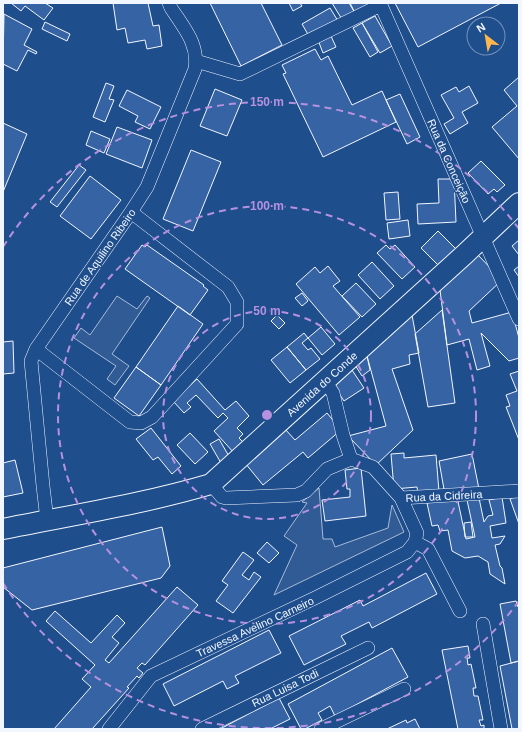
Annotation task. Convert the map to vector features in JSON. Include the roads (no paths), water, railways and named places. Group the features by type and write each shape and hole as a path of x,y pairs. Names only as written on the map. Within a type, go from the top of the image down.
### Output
{"main road":[{"name":"Avenida do Conde","path":"3,529 172,496 211,484 483,238 519,203"}],"street":[{"name":"Rua de Aquilino Ribeiro","path":"47,520 42,486 31,361 36,348 147,187 195,69 196,61 194,44 171,8 170,3"},
{"path":"196,61 240,74 380,4"},
{"name":"Rua da Conceição","path":"380,4 519,319"},
{"path":"36,348 130,422 141,423 152,417 237,324 237,302 228,287 131,212"},
{"path":"211,484 222,497 226,498 297,495 306,491 327,469 351,459 343,435 333,393 325,381"},
{"name":"Rua da Cidreira","path":"351,459 373,467 401,498 519,491"},
{"path":"401,498 417,533 415,542 428,549 460,611"},
{"name":"Travessa Avelino Carneiro","path":"109,729 151,676 400,556 407,552 415,542"},
{"path":"483,624 501,729"},
{"name":"Rua Luisa Todi","path":"202,729 368,648"},
{"path":"321,729 404,689"}]}
